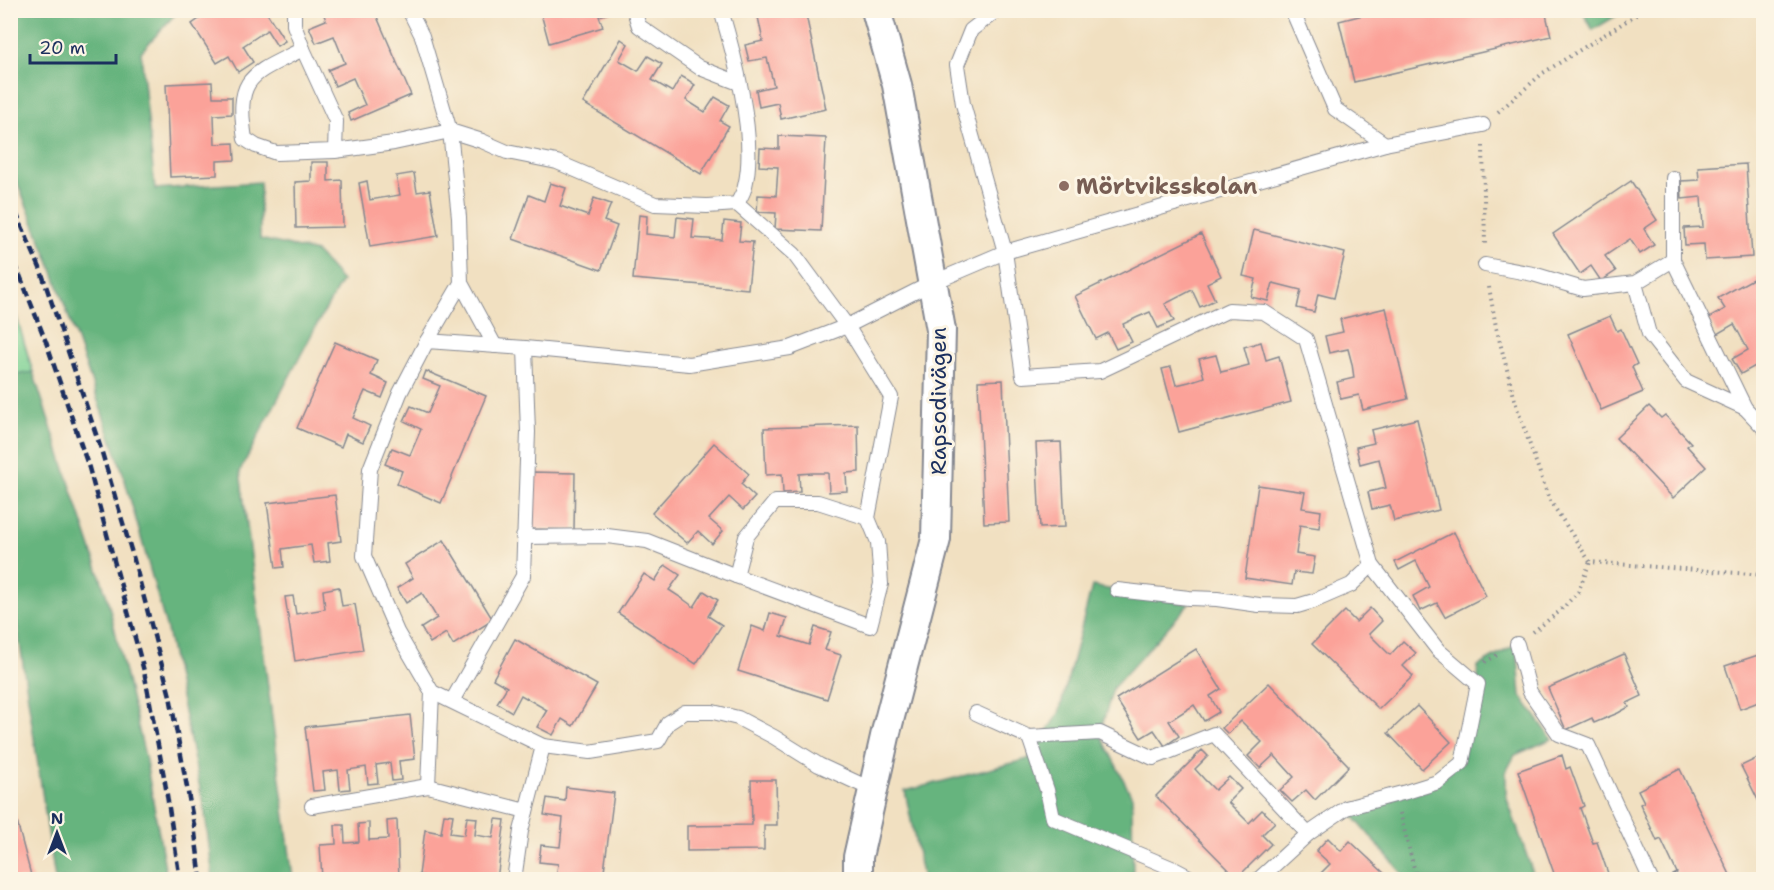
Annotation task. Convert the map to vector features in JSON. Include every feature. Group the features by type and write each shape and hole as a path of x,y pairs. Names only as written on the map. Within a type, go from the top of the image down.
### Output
{"street":[{"name":"Rapsodivägen","path":"858,879 858,857 873,790 936,538 941,330 897,86 876,10"}],"lane":[{"path":"294,10 294,25 303,49 336,121 335,151"},
{"path":"410,10 422,36 450,131 459,217 460,283 495,346"},
{"path":"634,10 639,26 700,68 739,83"},
{"path":"303,49 259,72 248,82 243,95 243,125 245,139 256,146 276,153 335,151 394,143 450,131 507,152 557,162 655,204 707,206 737,204 745,187 748,155 743,100 721,10"},
{"path":"997,10 971,30 957,65 963,104 1005,252 1023,376 1100,370 1229,310 1264,312 1306,339 1372,565 1438,650 1478,684 1462,763 1438,782 1346,808 1308,834 1258,879"},
{"path":"1292,10 1335,110 1385,144"},
{"path":"427,341 689,364 790,348 847,326 932,283 1005,252 1385,144 1483,125"},
{"path":"1673,178 1673,260 1745,408 1764,428"},
{"name":"Rapsodivägen","path":"737,204 794,254 847,326 891,397 868,518"},
{"path":"1485,265 1533,274 1583,289 1635,283 1673,260"},
{"path":"428,786 432,692 397,632 364,556 370,469 400,393 460,283"},
{"path":"1635,283 1649,334 1686,381 1745,408"},
{"path":"452,701 523,576 528,432 525,348"},
{"path":"523,537 607,536 646,541 736,576 870,626 881,584 878,542 868,518 818,502 775,502 746,537 736,576"},
{"path":"1117,590 1259,605 1297,606 1351,585 1372,565"},
{"path":"1517,644 1530,692 1559,734 1588,745 1651,879"},
{"path":"432,692 543,746 590,752 658,741 668,723 685,712 712,712 738,718 819,765 873,790"},
{"path":"976,713 1029,737 1100,733 1153,758 1214,734 1308,834"},
{"path":"1029,737 1047,789 1053,818 1195,879"},
{"path":"514,879 526,811 543,746"},
{"path":"312,806 428,786 526,811"}],"path":[{"path":"1590,562 1549,499 1517,408 1496,327 1485,265 1483,125 1543,73 1644,10"},
{"path":"1590,562 1764,574"},
{"path":"1478,684 1478,666 1517,644 1560,611 1578,592 1590,562"},
{"path":"1396,795 1417,879"}],"green space":[{"path":"11,10 178,11 141,52 155,189 260,182 260,239 316,252 342,281 240,471 293,879 213,879 205,813 167,630 122,470 51,266 11,167"},
{"path":"1582,11 1624,11 1593,30"},
{"path":"10,295 33,372 11,376 10,376"},
{"path":"33,372 107,597 145,756 167,879 55,879 11,584 11,376"},
{"path":"1092,586 1189,604 1113,688 1100,733 1132,797 1133,879 923,879 905,791 1028,759 1059,713"},
{"path":"1517,644 1521,696 1552,739 1515,755 1506,772 1506,796 1535,879 1407,879 1346,808 1406,792 1462,763 1478,684 1478,666"}],"building":[{"path":"212,10 265,10 285,41 277,46 267,30 243,46 253,62 238,72 229,56 217,63 192,24"},
{"path":"322,10 374,10 411,95 351,121 348,113 365,105 353,78 335,86 328,70 345,63 334,36 316,43 309,27 326,20"},
{"path":"540,10 617,11 599,16 603,27 549,43"},
{"path":"737,10 805,10 826,109 781,119 778,103 759,107 756,90 774,86 767,58 749,61 745,45 763,41 757,12 739,16"},
{"path":"1383,10 1545,10 1551,36 1354,82 1339,21"},
{"path":"621,39 628,44 619,60 638,71 648,56 662,64 652,80 672,92 681,76 688,80 695,85 686,100 705,112 715,97 729,105 720,121 729,126 701,174 583,103"},
{"path":"212,82 213,97 232,97 232,114 214,115 215,144 234,143 235,160 217,161 217,175 170,177 166,84"},
{"path":"779,136 826,138 821,231 775,229 776,213 757,212 758,195 776,196 778,167 759,166 760,148 779,149"},
{"path":"311,162 328,162 328,181 342,180 343,227 296,228 295,182 311,181"},
{"path":"1746,164 1752,257 1705,260 1704,244 1685,245 1684,228 1703,227 1701,197 1682,199 1681,181 1699,180 1698,167"},
{"path":"414,173 417,192 430,190 438,236 370,247 359,183 367,181 370,200 400,195 396,176"},
{"path":"1631,181 1657,220 1644,229 1654,245 1640,254 1630,239 1605,256 1616,271 1601,281 1591,266 1580,274 1553,234"},
{"path":"550,183 566,188 560,206 588,216 594,198 611,204 604,221 617,226 601,270 513,239 529,195 544,201"},
{"path":"639,215 647,216 646,234 675,237 677,217 694,219 692,238 722,240 724,221 741,223 739,241 753,242 748,289 633,279"},
{"path":"1254,230 1345,253 1334,298 1318,294 1314,312 1297,308 1301,290 1273,283 1268,301 1251,297 1256,279 1243,276"},
{"path":"1201,234 1221,276 1207,283 1215,300 1200,307 1192,290 1165,304 1174,321 1158,328 1150,312 1123,324 1132,342 1116,349 1108,333 1096,339 1075,296"},
{"path":"1760,275 1764,280 1764,376 1757,365 1741,374 1732,359 1748,350 1734,324 1717,334 1709,318 1725,309 1718,298"},
{"path":"1386,308 1408,399 1363,410 1359,395 1341,399 1337,382 1354,378 1352,364 1348,349 1329,353 1325,336 1343,332 1340,319"},
{"path":"1610,316 1617,331 1621,329 1637,364 1632,367 1643,392 1601,410 1568,334"},
{"path":"335,342 377,360 371,375 388,383 382,398 365,391 353,418 370,426 363,442 346,434 341,447 297,428"},
{"path":"1261,342 1266,360 1279,356 1291,402 1179,432 1162,369 1171,367 1176,385 1189,382 1204,377 1199,359 1216,355 1221,372 1249,365 1244,347"},
{"path":"426,371 486,396 441,503 397,484 402,471 385,464 392,448 410,455 421,429 404,421 411,406 428,413 440,386 423,379"},
{"path":"1003,380 1009,522 984,523 978,381"},
{"path":"1649,406 1661,418 1665,415 1691,443 1687,446 1706,467 1673,498 1616,438"},
{"path":"1417,419 1439,510 1394,521 1390,505 1372,509 1368,492 1386,488 1379,459 1360,464 1356,447 1374,443 1371,430"},
{"path":"858,425 859,472 846,473 847,491 829,492 828,473 812,473 799,474 800,492 783,493 782,474 766,475 764,428"},
{"path":"1061,442 1065,527 1040,528 1036,443"},
{"path":"714,443 749,474 741,484 755,497 743,510 729,497 709,519 723,531 712,544 698,531 687,543 652,513"},
{"path":"531,472 575,473 574,530 530,529"},
{"path":"1258,485 1305,492 1302,508 1321,511 1319,528 1300,525 1296,554 1315,557 1312,574 1294,572 1292,585 1245,578"},
{"path":"335,495 341,541 328,543 330,561 314,563 311,545 295,547 282,549 284,567 276,568 267,503"},
{"path":"1454,532 1486,596 1445,617 1437,603 1420,611 1413,596 1429,587 1416,561 1399,570 1395,562"},
{"path":"444,540 493,620 453,645 446,633 430,643 421,628 437,618 422,593 406,603 397,588 413,578 405,564"},
{"path":"665,565 680,575 669,590 694,607 704,591 718,600 708,616 722,625 696,664 618,613 644,574 655,581"},
{"path":"339,587 342,606 355,604 363,650 295,661 285,597 293,596 296,614 325,609 323,590"},
{"path":"1370,608 1382,621 1369,634 1390,655 1403,641 1416,653 1403,666 1413,676 1379,709 1312,644 1345,611 1356,622"},
{"path":"770,613 787,618 781,636 809,645 815,627 831,632 825,650 841,655 827,699 738,671 752,626 765,631"},
{"path":"515,639 597,685 573,726 562,719 553,735 537,727 547,710 521,695 512,712 497,703 507,687 493,679"},
{"path":"1196,649 1221,689 1210,696 1219,712 1204,721 1194,705 1169,721 1179,736 1165,746 1154,730 1141,738 1116,699"},
{"path":"1764,653 1764,700 1740,709 1725,666"},
{"path":"1624,654 1642,696 1627,703 1629,707 1618,713 1594,723 1592,718 1566,730 1548,688"},
{"path":"1269,683 1349,766 1315,800 1306,790 1292,802 1280,790 1294,777 1274,755 1260,768 1248,756 1262,742 1241,721 1228,734 1222,728"},
{"path":"1417,706 1451,742 1422,769 1388,733"},
{"path":"410,715 415,759 399,761 401,780 392,781 390,763 376,765 378,783 368,784 366,767 348,770 350,789 340,790 338,770 323,772 325,790 313,791 305,727"},
{"path":"1202,750 1208,756 1195,769 1215,790 1229,777 1241,789 1228,802 1249,823 1262,810 1275,822 1262,835 1271,844 1237,878 1156,796"},
{"path":"1562,755 1566,769 1570,767 1584,806 1580,808 1593,843 1597,842 1610,879 1556,879 1518,771"},
{"path":"1764,755 1764,812 1741,766"},
{"path":"1680,769 1732,879 1675,879 1673,875 1677,873 1661,839 1657,841 1640,804 1644,802 1638,790"},
{"path":"751,780 776,780 777,825 764,825 764,850 687,851 687,826 752,825"},
{"path":"566,787 614,793 603,879 556,879 558,864 539,862 541,845 560,847 563,818 544,815 547,798 565,801"},
{"path":"11,799 32,879 10,879"},
{"path":"444,814 453,815 450,833 464,835 467,817 477,818 475,835 493,838 496,819 505,820 497,879 452,879 419,875 425,830 441,833"},
{"path":"397,820 399,879 322,879 320,845 336,844 335,825 344,825 345,843 359,842 358,824 369,823 369,840 388,839 387,821"},
{"path":"1328,838 1341,851 1350,841 1385,874 1380,879 1315,879 1330,864 1316,851"}],"railway":[{"path":"10,199 40,268 100,446 134,560 170,696 194,825 201,880"},
{"path":"10,250 46,342 89,468 144,671 165,782 180,880"}],"place":[{"name":"Mörtviksskolan","path":"1064,186"}]}
